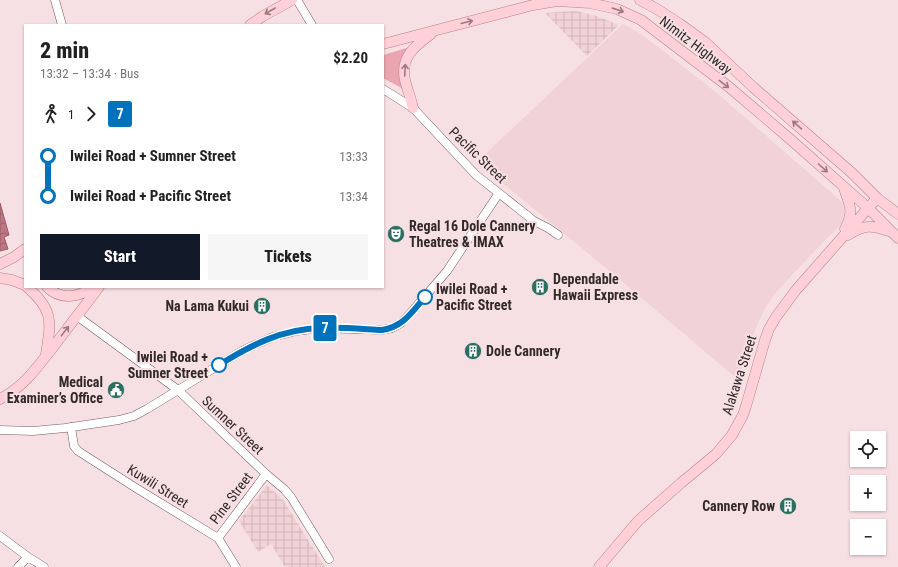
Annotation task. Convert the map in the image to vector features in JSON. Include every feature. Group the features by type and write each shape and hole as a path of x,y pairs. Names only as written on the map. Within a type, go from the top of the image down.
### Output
{"main road":[{"path":"251,24 292,0"},
{"path":"498,14 524,0"},
{"name":"Nimitz Highway","path":"640,0 657,9 705,42 753,87 852,173 877,198 898,214"},
{"name":"Nimitz Highway","path":"384,44 533,5 563,1 590,3 617,9 641,20 729,87 868,208 895,235"},
{"path":"413,108 405,80 405,62 417,44 437,30"},
{"path":"839,242 850,218 850,208 843,186"},
{"name":"Alakawa Street","path":"599,567 635,524 716,454 732,435 743,415 765,340 776,316 796,290 877,198"},
{"path":"839,242 863,227 874,227 895,235"},
{"path":"0,264 24,250"},
{"path":"0,278 12,280 24,285"},
{"path":"28,288 41,300 48,315 50,328 46,356"},
{"path":"48,288 50,291 60,295 71,296 81,294 90,288"},
{"path":"0,399 22,384 46,356 98,288"}],"street":[{"path":"55,0 62,24"},
{"path":"297,0 311,24"},
{"name":"Pacific Street","path":"384,90 413,108 483,181 534,221 548,228 558,236"},
{"path":"0,430 33,431 71,427 126,418 141,413 242,351 263,341 284,334 321,328 382,330 392,328 401,323 409,315 447,271 499,193"},
{"name":"Sumner Street","path":"77,316 178,390 266,474 284,489 289,494 329,559"},
{"path":"165,381 165,398"},
{"name":"Kuwili Street","path":"71,427 74,446 78,451 218,538 236,567"},
{"name":"Pine Street","path":"218,538 266,474"},
{"path":"0,536 9,544 44,567"},
{"path":"18,567 28,557"}],"shaded area":[{"path":"575,11 597,16 619,25 587,56 545,13"},
{"path":"623,24 648,39 718,94 842,202 844,211 842,223 772,297 755,330 749,346 745,364 735,377 477,162"},
{"path":"410,47 407,91 384,79 384,55"},
{"path":"267,485 283,500 325,567 285,567 271,544 258,552 239,521"}],"water":[{"path":"0,203 9,235 4,237 8,249 0,251"}],"bus line":[{"name":"7","path":"219,365 252,346 273,337 296,331 321,328 382,330 392,328 406,320 425,297"}],"place":[{"name":"Regal 16 Dole Cannery Theatres & IMAX","path":"396,234"},
{"name":"Dependable Hawaii Express","path":"540,287"},
{"name":"Iwilei Road + Pacific Street","path":"425,297"},
{"name":"Na Lama Kukui","path":"262,306"},
{"name":"Dole Cannery","path":"473,351"},
{"name":"Iwilei Road + Sumner Street","path":"219,365"},
{"name":"Medical Examiner’s Office","path":"116,390"},
{"name":"Cannery Row","path":"788,506"}]}
